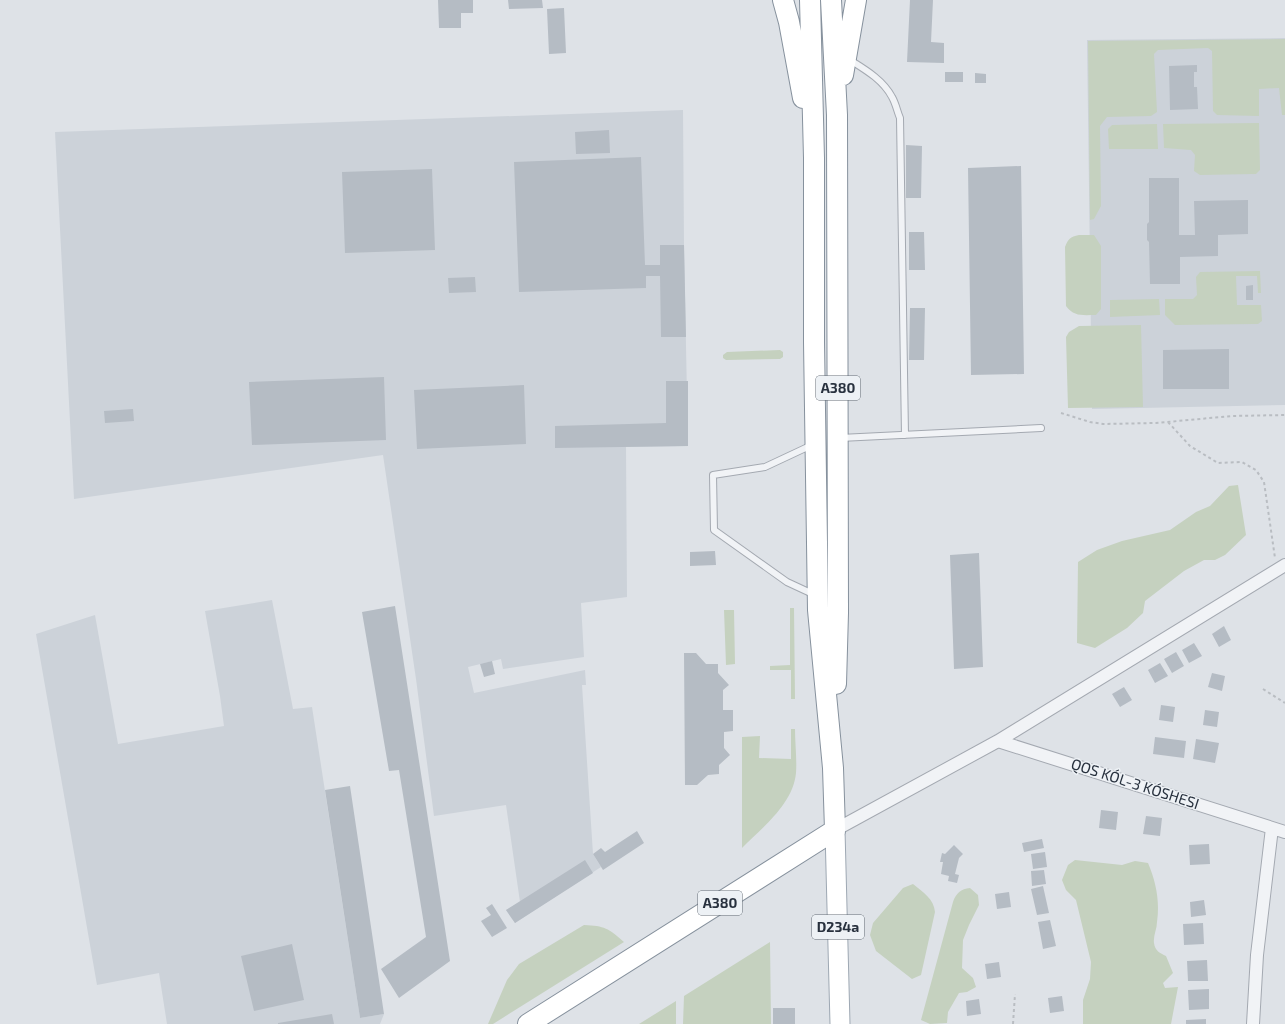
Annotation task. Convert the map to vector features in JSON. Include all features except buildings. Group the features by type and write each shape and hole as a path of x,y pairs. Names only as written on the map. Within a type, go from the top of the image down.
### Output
{"highway":[{"path":"783,0 793,44 814,158"},
{"path":"837,115 856,0"},
{"name":"A380","path":"831,4 837,115 838,438 838,613 833,768"},
{"name":"A380","path":"528,1024 835,830 833,768 818,597 814,335 814,158 810,5"}],"main road":[{"name":"D234a","path":"835,830 840,1024"}],"street":[{"path":"835,830 998,741 1281,568"},
{"name":"QOS KÓL-3 KÓSHESI","path":"998,741 1285,832"},
{"path":"1253,1024 1257,956 1272,828"}],"lane":[{"path":"846,58 873,75 884,85 893,98 900,118 905,435"},
{"path":"838,438 1041,428"},
{"path":"816,443 765,467 713,475 714,530 787,582 818,597"}],"path":[{"path":"1061,413 1090,422 1104,424 1168,422 1232,416 1285,415"},
{"path":"1168,422 1190,446 1218,463 1242,462 1256,470 1264,482 1281,568"},
{"path":"1263,689 1285,703"},
{"path":"1013,1024 1015,994"}],"shaded area":[{"path":"1285,38 1285,405 1092,409 1087,40"},
{"path":"683,110 688,446 626,447 627,597 581,603 584,657 503,669 501,659 468,667 474,693 585,670 586,685 582,685 593,854 601,867 515,923 506,910 520,902 506,805 434,816 416,679 383,455 74,499 55,132"},
{"path":"272,600 293,709 312,707 360,1018 384,1014 380,1024 167,1024 159,973 97,985 36,634 95,615 118,744 224,726 205,611"}],"green space":[{"path":"1285,39 1285,115 1282,115 1279,88 1259,89 1259,116 1217,115 1213,111 1212,51 1208,48 1158,50 1154,54 1157,112 1151,116 1107,117 1100,126 1101,206 1094,219 1090,220 1088,41"},
{"path":"1259,123 1260,170 1256,174 1200,175 1194,171 1195,155 1191,150 1164,148 1163,124"},
{"path":"1157,124 1158,149 1109,149 1108,129 1112,125"},
{"path":"1079,235 1094,235 1101,246 1101,309 1096,315 1076,314 1069,310 1066,306 1065,247 1070,239"},
{"path":"1260,271 1261,293 1258,293 1257,276 1236,276 1237,305 1261,305 1262,321 1258,324 1175,325 1165,315 1165,299 1193,299 1197,295 1196,277 1200,272"},
{"path":"1159,299 1160,315 1110,317 1110,300"},
{"path":"1141,325 1143,407 1068,408 1066,337 1069,332 1079,326"},
{"path":"780,350 783,352 783,357 780,359 726,360 723,358 723,355 727,352"},
{"path":"1238,485 1246,535 1225,555 1215,560 1204,560 1184,571 1145,601 1143,613 1127,628 1095,648 1077,643 1078,562 1097,550 1122,541 1170,530 1196,512 1210,506 1229,486"},
{"path":"790,608 794,608 795,699 791,699 791,670 770,670 770,666 790,665"},
{"path":"724,610 734,610 735,664 726,665"},
{"path":"791,729 795,729 796,773 794,784 783,805 776,814 742,848 742,737 760,736 759,758 791,759"},
{"path":"1075,860 1122,865 1135,861 1148,863 1158,899 1157,925 1154,938 1155,948 1166,956 1173,973 1163,983 1165,988 1178,987 1171,1024 1083,1024 1083,1000 1090,979 1091,962 1076,900 1066,890 1062,880 1068,865"},
{"path":"913,884 933,903 935,912 921,975 912,979 876,951 870,935 873,923 903,888"},
{"path":"970,888 978,895 979,905 963,940 962,968 973,978 976,987 967,992 959,993 948,1012 947,1023 930,1024 921,1020 953,902 959,892"},
{"path":"584,925 602,927 624,942 493,1024 488,1024 507,980 519,964"},
{"path":"770,942 771,1024 683,1024 684,996"},
{"path":"676,1001 676,1024 639,1024"}]}
